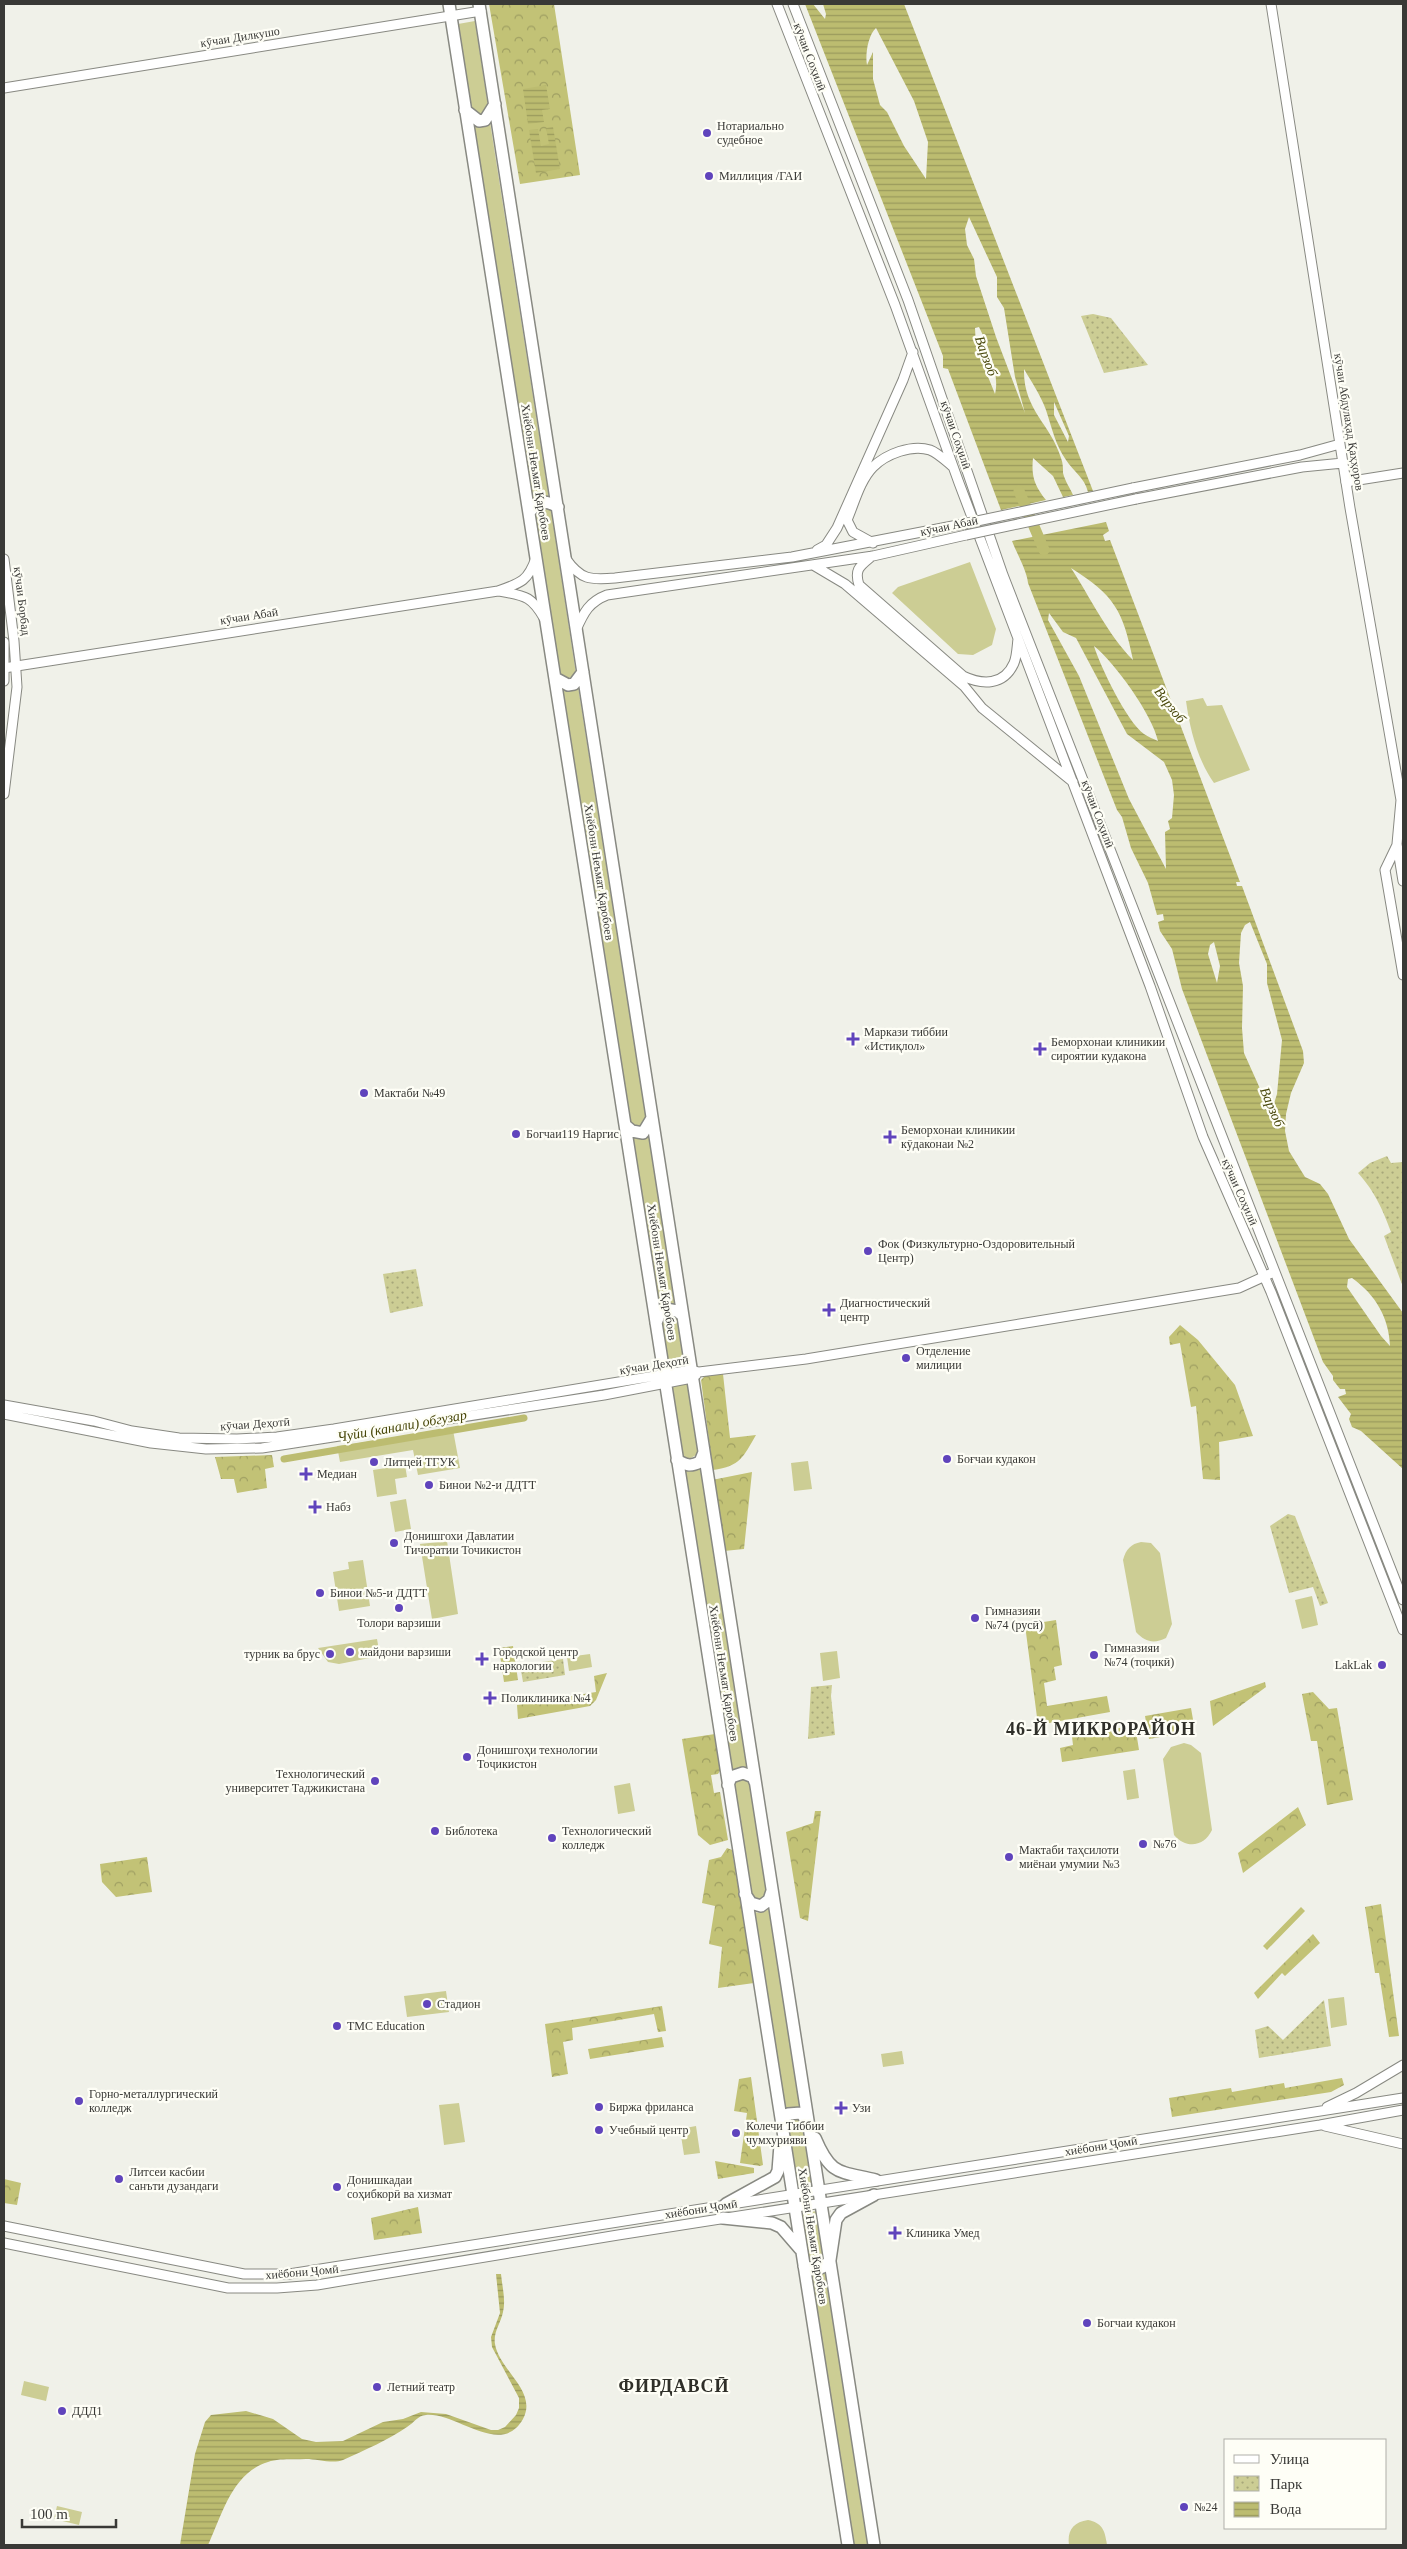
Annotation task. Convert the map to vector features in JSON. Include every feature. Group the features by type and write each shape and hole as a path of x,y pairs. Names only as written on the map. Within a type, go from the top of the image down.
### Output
{"highway":[{"name":"Хиёбони Неъмат Қаробоев","path":"449,4 848,2545"},
{"name":"Хиёбони Неъмат Қаробоев","path":"480,7 682,1315 694,1373 704,1452 874,2545"},
{"path":"466,110 479,121 485,120 495,104"},
{"path":"529,513 534,505 544,501 558,507"},
{"path":"554,678 568,685 574,684 583,672"},
{"path":"625,1124 632,1131 642,1133 652,1118"},
{"path":"656,1323 660,1313 666,1310 677,1311 682,1315"},
{"path":"677,1460 692,1466 700,1462 704,1452"},
{"path":"728,1785 731,1777 743,1773 753,1777 756,1786"},
{"path":"745,1894 751,1903 761,1906 769,1900 772,1891"},
{"path":"726,2204 775,2177 778,2172 782,2126 788,2114 796,2112 801,2113 808,2122 829,2166 836,2170 876,2180"},
{"path":"804,2266 821,2268 830,2260 836,2220 840,2213 874,2194"},
{"path":"723,2218 776,2225 788,2232 802,2250"}],"main road":[{"name":"кӯчаи Соҳилӣ","path":"777,4 912,352 1150,986 1212,1161 1264,1277 1403,1630"},
{"name":"кӯчаи Соҳилӣ","path":"793,4 908,300 1003,575 1403,1600"},
{"name":"кӯчаи Абдулаҳад Қаҳҳоров","path":"1271,4 1346,482 1401,800 1397,844 1403,881"},
{"name":"кӯчаи Дилкушо","path":"4,88 451,16 480,7"},
{"path":"826,133 832,137 841,128"},
{"path":"839,165 843,161 854,160"},
{"path":"813,553 826,545 836,528 903,380 912,352"},
{"name":"кӯчаи Абаӣ","path":"565,557 581,576 593,580 778,559 873,543 1300,455 1340,444"},
{"path":"873,543 853,532 847,520 872,467 890,454 903,450 923,448 932,451 954,467"},
{"name":"кӯчаи Абаӣ","path":"576,630 585,609 595,600 607,595 873,556 1136,499 1302,467 1344,463"},
{"path":"1346,482 1403,473"},
{"path":"873,556 858,567 856,574 860,585 963,676 978,683 992,682 1005,675 1014,662 1018,638"},
{"name":"кӯчаи Абаӣ","path":"4,668 498,591 525,579 530,573 536,558"},
{"name":"кӯчаи Борбад","path":"4,559 17,666 17,687 4,794"},
{"path":"813,564 845,584 964,686 982,708 1073,782"},
{"name":"кӯчаи Абаӣ","path":"498,591 529,598 536,604 546,620"},
{"name":"кӯчаи Борбад","path":"4,642 4,681"},
{"name":"кӯчаи Абдулаҳад Қаҳҳоров","path":"1397,844 1385,870 1403,975"},
{"path":"1212,1161 1228,1154"},
{"name":"кӯчаи Деҳотӣ","path":"4,1414 160,1445 206,1449 262,1448 335,1438 694,1373 806,1359 1225,1291 1240,1288 1274,1272"},
{"name":"кӯчаи Деҳотӣ","path":"4,1405 94,1421 132,1431 179,1438 245,1439 277,1437 665,1379"},
{"path":"1318,2112 1356,2093 1403,2065"},
{"name":"хиёбони Ҷомӣ","path":"4,2226 106,2248 244,2274 289,2274 792,2193 1403,2098"},
{"name":"хиёбони Ҷомӣ","path":"4,2243 228,2288 318,2286 723,2218 1320,2125 1403,2110"},
{"path":"1320,2125 1403,2144"},
{"path":"1018,2158 1020,2171"},
{"path":"989,2163 991,2176"},
{"path":"102,2263 106,2248"}],"green space":[{"path":"489,4 554,4 580,175 520,184"},
{"path":"475,21 488,106 481,114 472,111 458,24"},
{"path":"490,122 549,498 538,498 532,501 474,125"},
{"path":"1093,314 1111,318 1148,365 1104,373 1081,316"},
{"path":"543,507 551,509 576,674 567,679 559,675 534,513"},
{"path":"970,562 996,629 992,645 973,655 958,654 892,593 898,587"},
{"path":"578,686 646,1118 643,1126 638,1128 630,1122 562,688"},
{"path":"1203,698 1207,706 1222,705 1250,770 1214,783 1208,774 1195,744 1186,701"},
{"path":"649,1135 675,1306 659,1309 632,1137 644,1138"},
{"path":"1387,1156 1391,1163 1403,1162 1403,1287 1384,1236 1391,1232 1388,1223 1374,1194 1358,1173 1370,1163"},
{"path":"416,1269 423,1306 390,1313 383,1274"},
{"path":"663,1314 676,1314 684,1362 667,1364 660,1319"},
{"path":"1180,1325 1198,1340 1235,1385 1253,1436 1219,1442 1220,1480 1203,1479 1196,1406 1191,1407 1180,1343 1170,1345 1169,1337"},
{"path":"723,1374 730,1438 756,1435 740,1459 730,1466 713,1470 701,1380 705,1376"},
{"path":"687,1383 698,1454 689,1459 683,1457 671,1386"},
{"path":"453,1430 460,1468 418,1475 413,1450 340,1462 337,1446"},
{"path":"272,1455 274,1467 265,1469 267,1488 237,1493 234,1479 221,1479 215,1457"},
{"path":"808,1461 812,1489 794,1491 791,1463"},
{"path":"405,1465 407,1477 395,1479 397,1494 377,1497 373,1470"},
{"path":"700,1467 747,1769 737,1768 731,1771 685,1469"},
{"path":"752,1472 744,1549 724,1551 712,1480"},
{"path":"406,1499 411,1529 395,1532 390,1502"},
{"path":"1288,1514 1295,1516 1328,1603 1320,1606 1313,1587 1289,1593 1270,1526"},
{"path":"447,1541 458,1614 432,1619 420,1544"},
{"path":"1141,1542 1151,1543 1160,1553 1172,1624 1166,1638 1158,1641 1146,1640 1136,1632 1123,1560 1129,1548"},
{"path":"363,1560 370,1606 339,1611 333,1572 349,1569 348,1562"},
{"path":"1312,1596 1318,1625 1302,1629 1295,1600"},
{"path":"1056,1620 1062,1665 1054,1667 1056,1680 1044,1683 1047,1706 1107,1696 1110,1712 1038,1725 1025,1625"},
{"name":"майдони варзиши","path":"377,1639 380,1656 339,1664 328,1662 318,1648"},
{"path":"513,1646 518,1680 504,1682 499,1648"},
{"path":"837,1651 840,1678 823,1681 820,1653"},
{"path":"590,1654 592,1667 569,1671 567,1657"},
{"path":"563,1659 565,1675 523,1682 520,1665"},
{"path":"607,1673 596,1700 590,1706 518,1719 517,1705 596,1692 594,1676"},
{"path":"1265,1682 1266,1687 1213,1726 1210,1701"},
{"path":"832,1685 831,1696 835,1735 808,1739 811,1687"},
{"path":"1313,1692 1329,1709 1337,1708 1353,1800 1327,1805 1317,1741 1311,1741 1302,1694"},
{"path":"1191,1708 1195,1731 1149,1739 1145,1716"},
{"path":"1135,1725 1139,1750 1062,1762 1060,1748 1073,1745 1072,1737"},
{"path":"715,1734 721,1769 718,1774 711,1775 714,1793 720,1792 728,1840 710,1845 698,1835 682,1739"},
{"path":"1184,1743 1191,1745 1201,1753 1212,1830 1204,1840 1194,1844 1184,1843 1174,1835 1163,1759 1171,1747"},
{"path":"1135,1769 1139,1798 1127,1800 1123,1771"},
{"path":"739,1777 749,1779 768,1898 753,1902 733,1781"},
{"path":"630,1783 635,1811 618,1814 614,1786"},
{"path":"1298,1807 1306,1825 1243,1873 1238,1853"},
{"path":"815,1811 821,1811 808,1921 800,1918 786,1832 813,1823"},
{"path":"727,1848 732,1850 754,1983 718,1988 722,1947 709,1944 715,1906 702,1903 709,1860 721,1857"},
{"path":"147,1857 152,1892 116,1897 102,1882 100,1864"},
{"path":"1381,1904 1399,2036 1389,2037 1379,1973 1375,1973 1365,1907"},
{"path":"1301,1907 1305,1911 1267,1950 1263,1946"},
{"path":"770,1909 801,2108 795,2107 785,2110 754,1912 760,1913"},
{"path":"1313,1934 1320,1943 1285,1976 1282,1973 1258,1999 1254,1993"},
{"name":"Стадион","path":"446,1991 449,2012 407,2017 404,1996"},
{"path":"1344,1997 1347,2025 1331,2028 1328,1999"},
{"path":"1324,2000 1331,2046 1259,2058 1255,2030 1268,2026 1283,2040"},
{"path":"662,2006 666,2031 658,2032 654,2014 572,2028 573,2040 563,2042 568,2074 552,2077 545,2024"},
{"path":"662,2037 664,2047 590,2059 588,2049"},
{"path":"902,2051 904,2064 883,2067 881,2054"},
{"path":"751,2077 763,2165 760,2166 740,2163 747,2113 734,2111 739,2079"},
{"path":"1342,2078 1344,2085 1331,2092 1172,2117 1169,2098 1231,2088 1232,2092 1284,2083 1285,2088"},
{"path":"459,2103 465,2142 444,2145 439,2105"},
{"path":"790,2118 802,2119 813,2182 797,2185 787,2122"},
{"path":"696,2126 700,2153 684,2155 680,2129"},
{"path":"715,2161 754,2168 754,2173 718,2179"},
{"path":"4,2179 21,2183 17,2205 4,2203"},
{"path":"418,2207 422,2233 374,2240 371,2218"},
{"path":"816,2211 824,2257 816,2263 808,2259 801,2214"},
{"path":"826,2270 869,2545 851,2545 809,2273"},
{"path":"24,2381 49,2387 46,2401 21,2395"},
{"path":"57,2506 82,2512 79,2525 54,2519"},
{"path":"1088,2520 1097,2523 1102,2528 1107,2545 1069,2545 1069,2535 1072,2528 1078,2523"}],"water":[{"path":"805,4 813,4 825,19 826,14 823,4 904,4 1093,491 1088,492 1081,478 1062,454 1044,405 1024,369 1028,395 1056,446 1062,462 1064,476 1073,495 1063,497 1053,476 1033,458 1035,481 1046,500 1001,510 948,369 943,368 943,356","holes":["876,28 914,101 928,142 926,179 904,146 887,112 880,105 873,79 873,52 867,65 866,61 868,45","969,217 997,277 997,297 1004,308 1015,377 1025,413 996,337 976,276 974,259 967,245 965,229","979,327 995,369 995,394 976,347 975,328","1054,402 1069,436 1068,442 1054,415"]},
{"path":"546,85 550,109 542,110 544,122 528,124 523,89"},
{"path":"553,127 560,169 536,173 529,130 538,129 541,146 549,144 546,128"},
{"path":"1106,522 1109,531 1103,535 1105,541 1110,540 1240,882 1236,882 1237,886 1242,886 1303,1051 1304,1063 1291,1093 1286,1114 1285,1131 1289,1151 1305,1177 1320,1184 1328,1194 1349,1239 1403,1313 1403,1469 1361,1431 1352,1427 1349,1419 1351,1414 1338,1397 1346,1394 1345,1389 1340,1389 1323,1362 1182,989 1172,949 1160,931 1158,922 1164,920 1163,914 1157,915 1148,883 1131,848 1122,817 1117,810 1012,541","holes":["1071,568 1097,587 1114,605 1125,628 1133,660 1107,628","1049,613 1063,632 1076,638 1127,734 1164,762 1172,780 1174,795 1172,818 1168,821 1170,829 1165,832 1166,869 1129,799 1079,676 1048,620","1094,646 1112,664 1132,690 1148,717 1158,741 1137,728 1122,706","1250,922 1267,964 1267,983 1282,1040 1277,1094 1271,1113 1244,1053 1242,1028 1243,986 1239,963 1241,933 1245,925","1214,942 1220,966 1217,983 1208,954 1210,945","1352,1278 1368,1292 1380,1308 1387,1326 1390,1346 1347,1287 1348,1279"]},
{"path":"496,2274 501,2274 504,2307 495,2335 495,2344 503,2363 526,2399 523,2419 514,2430 503,2434 491,2434 438,2416 426,2415 418,2418 384,2441 343,2460 335,2462 287,2459 268,2462 256,2467 245,2475 237,2485 224,2508 208,2545 180,2545 195,2454 205,2422 211,2415 246,2411 273,2419 302,2439 316,2442 343,2441 383,2422 403,2419 421,2412 446,2414 491,2430 505,2427 516,2415 519,2408 519,2398 492,2347 491,2337 500,2313"}],"waterway":[{"name":"Варзоб","path":"1019,491 1044,550"},
{"name":"Чуйи (канали) обгузар","path":"284,1459 524,1418"}],"place":[{"name":"Нотариально судебное","path":"707,133"},
{"name":"Миллиция /ГАИ","path":"709,176"},
{"name":"Маркази тиббии «Истиқлол»","path":"853,1039"},
{"name":"Беморхонаи клиникии сироятии кудакона","path":"1040,1049"},
{"name":"Мактаби №49","path":"364,1093"},
{"name":"Богчаи119 Наргис","path":"516,1134"},
{"name":"Беморхонаи клиникии кӯдаконаи №2","path":"890,1137"},
{"name":"Фок (Физкультурно-Оздоровительный Центр)","path":"868,1251"},
{"name":"Диагностический центр","path":"829,1310"},
{"name":"Отделение милиции","path":"906,1358"},
{"name":"Боғчаи кудакон","path":"947,1459"},
{"name":"Литцей ТГУК","path":"374,1462"},
{"name":"Медиан","path":"306,1474"},
{"name":"Бинои №2-и ДДТТ","path":"429,1485"},
{"name":"Набз","path":"315,1507"},
{"name":"Донишгохи Давлатии Тичоратии Точикистон","path":"394,1543"},
{"name":"Бинои №5-и ДДТТ","path":"320,1593"},
{"name":"Толори варзиши","path":"399,1608"},
{"name":"Гимназияи №74 (русӣ)","path":"975,1618"},
{"name":"майдони варзиши","path":"350,1652"},
{"name":"турник ва брус","path":"330,1654"},
{"name":"Гимназияи №74 (тоҷикӣ)","path":"1094,1655"},
{"name":"Городской центр наркологии","path":"482,1659"},
{"name":"LakLak","path":"1382,1665"},
{"name":"Поликлиника №4","path":"490,1698"},
{"name":"Донишгоҳи технологии Тоҷикистон","path":"467,1757"},
{"name":"Технологический университет Таджикистана","path":"375,1781"},
{"name":"Библотека","path":"435,1831"},
{"name":"Технологический колледж","path":"552,1838"},
{"name":"№76","path":"1143,1844"},
{"name":"Мактаби таҳсилоти миёнаи умумии №3","path":"1009,1857"},
{"name":"Стадион","path":"427,2004"},
{"name":"TMC Education","path":"337,2026"},
{"name":"Горно-металлургический колледж","path":"79,2101"},
{"name":"Биржа фриланса","path":"599,2107"},
{"name":"Узи","path":"841,2108"},
{"name":"Учебный центр","path":"599,2130"},
{"name":"Колечи Тиббии чумхурияви","path":"736,2133"},
{"name":"Литсеи касбии санъти дузандаги","path":"119,2179"},
{"name":"Донишкадаи соҳибкорӣ ва хизмат","path":"337,2187"},
{"name":"Клиника Умед","path":"895,2233"},
{"name":"Богчаи кудакон","path":"1087,2323"},
{"name":"Летний театр","path":"377,2387"},
{"name":"ДДД1","path":"62,2411"},
{"name":"№24","path":"1184,2507"}],"district":[{"name":"46-Й МИКРОРАЙОН","path":"1101,1729"},
{"name":"ФИРДАВСӢ","path":"674,2386"}]}
